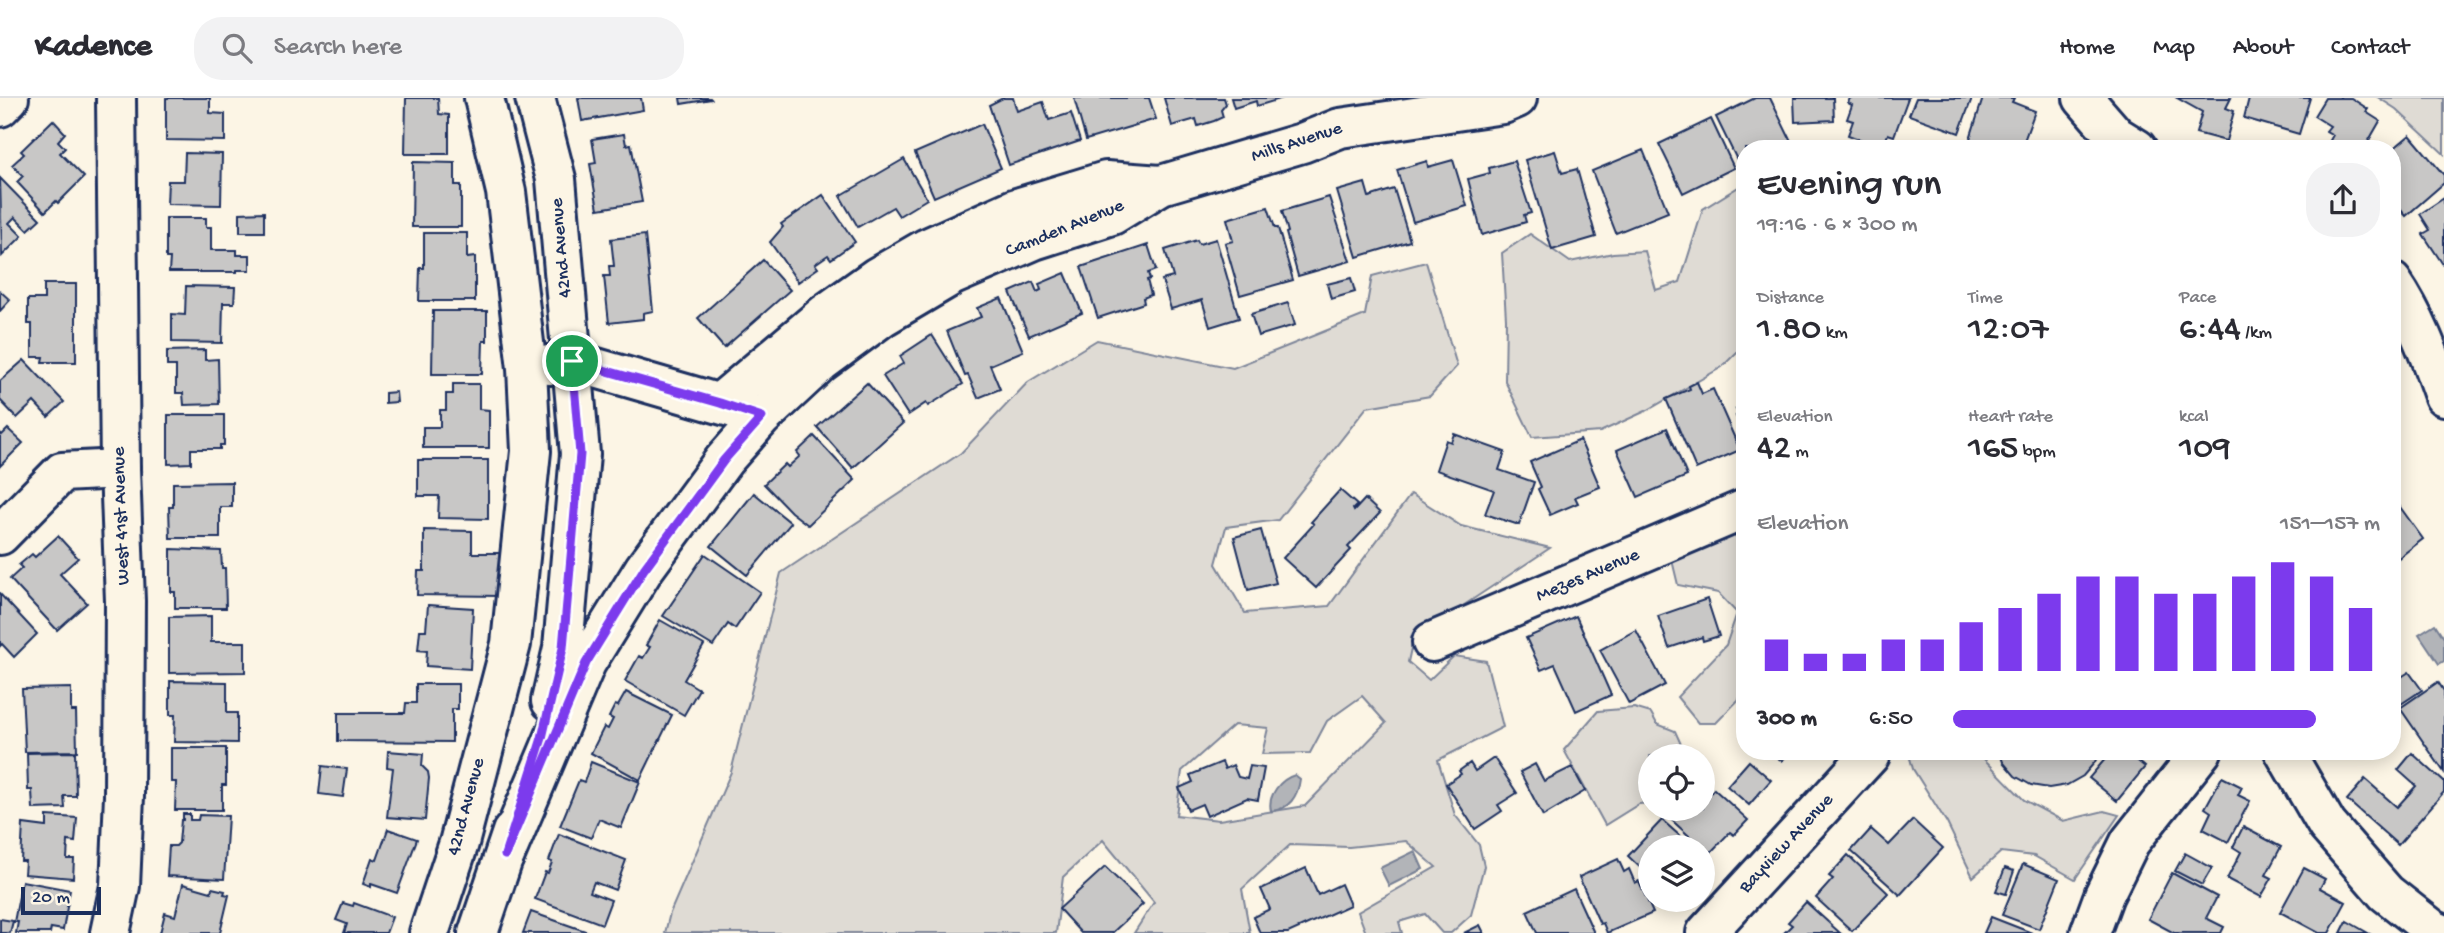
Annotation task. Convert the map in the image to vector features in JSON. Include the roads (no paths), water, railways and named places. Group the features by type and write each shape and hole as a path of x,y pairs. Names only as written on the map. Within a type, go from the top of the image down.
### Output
{"street":[{"path":"0,107 9,98"},
{"name":"West 41st Avenue","path":"110,933 120,886 124,796 125,601 120,469 116,98"},
{"name":"42nd Avenue","path":"429,933 459,843 511,644 531,452 527,368 506,192 484,98"},
{"name":"42nd Avenue","path":"478,933 542,738 563,648 580,454 556,179 535,98"},
{"name":"Mills Avenue","path":"1161,185 1302,143 1340,128 1503,104 1517,98"},
{"path":"2083,98 2122,140"},
{"name":"Camden Avenue","path":"720,403 825,314 877,277 927,247 1014,209 1105,181 1161,185"},
{"name":"Camden Avenue","path":"505,855 586,663 644,569 724,460 762,417 821,362 882,317 953,275 1034,240 1112,215 1161,185"},
{"path":"2401,294 2422,335 2444,397"},
{"path":"527,368 572,361 762,417"},
{"path":"0,534 62,472 120,469"},
{"name":"Mezes Avenue","path":"1432,642 1736,513"},
{"name":"Bayview Avenue","path":"1706,933 1865,760"},
{"path":"2090,933 2104,895 2130,842 2195,760"},
{"path":"2289,760 2327,825 2386,893 2437,927"}]}
